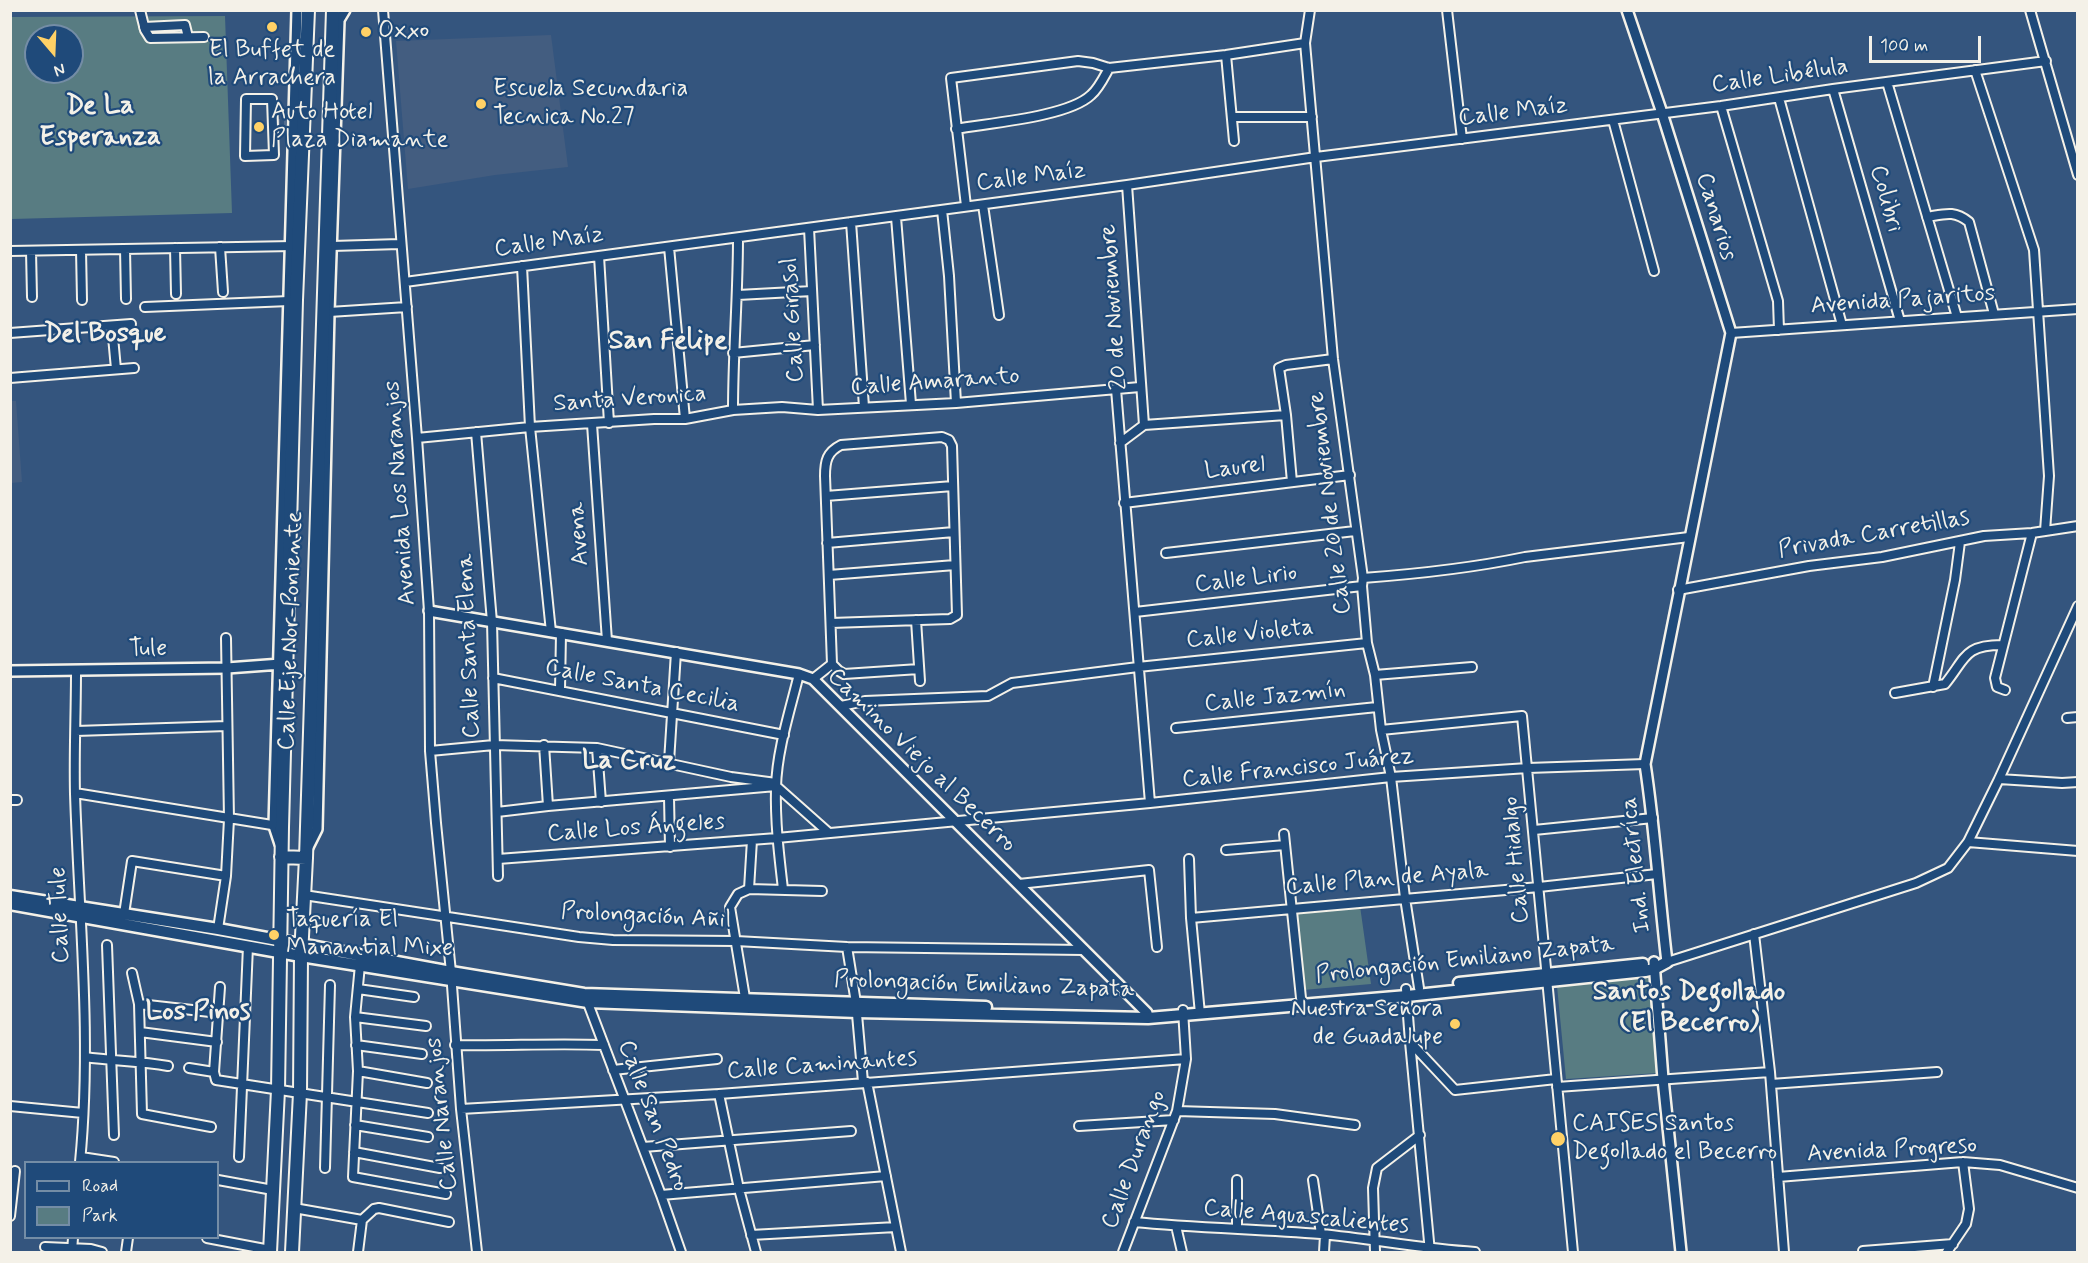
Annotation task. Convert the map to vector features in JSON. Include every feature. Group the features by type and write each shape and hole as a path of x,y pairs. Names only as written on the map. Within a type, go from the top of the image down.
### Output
{"main road":[{"name":"Calle Eje Nor-Poniente","path":"270,1251 278,1090 281,853 278,826 294,246 308,10"},
{"name":"Calle Eje Nor-Poniente","path":"292,1252 300,1093 301,950 333,10"},
{"path":"281,853 306,855"},
{"path":"10,896 248,946 280,946"},
{"path":"10,904 124,914 218,929 360,965 451,977"},
{"name":"Prolongación Emiliano Zapata","path":"301,950 586,998 1148,1016 1407,993 1654,966 1666,962"},
{"name":"Prolongación Emiliano Zapata","path":"1200,1011 1301,998 1407,993 1419,988 1547,977"},
{"path":"275,1169 280,1174 290,1176 296,1171"},
{"path":"273,1193 288,1191 294,1203"}],"street":[{"path":"140,10 144,27 150,38 204,37"},
{"path":"282,664 289,301 294,246 290,123 297,10"},
{"path":"306,855 317,829 329,312 339,20 345,10"},
{"name":"Avenida Los Naranjos","path":"383,10 429,612 430,751 451,977"},
{"path":"1447,10 1462,139"},
{"name":"Canarios","path":"1627,10 1731,333"},
{"path":"2031,10 2078,174"},
{"name":"Calle 20 de Noviembre","path":"1310,11 1305,43 1334,359 1350,475 1367,643 1375,675 1377,707 1391,777 1405,898 1419,988"},
{"path":"144,27 185,25 188,37"},
{"path":"966,206 951,78 1077,61 1109,68 1226,55 1305,43"},
{"path":"1226,55 1234,141"},
{"name":"Calle Libélula","path":"1662,113 2046,61"},
{"path":"956,129 1076,106 1091,95 1109,68"},
{"path":"1975,70 2034,250 2049,476 2045,531"},
{"path":"1887,82 1957,317"},
{"name":"Colibri","path":"1833,89 1899,321"},
{"path":"1779,98 1842,325"},
{"path":"246,99 272,99 272,123 274,156 245,156 246,99"},
{"path":"1721,106 1778,301 1779,330"},
{"name":"Calle Maíz","path":"405,282 896,217 1317,157 1662,113"},
{"path":"1233,117 1312,117"},
{"path":"1613,120 1654,271"},
{"name":"20 de Noviembre","path":"1127,185 1144,425"},
{"path":"983,204 999,315"},
{"path":"942,210 956,403"},
{"path":"1927,217 1949,213 1960,215 1969,222 1994,314"},
{"path":"896,217 910,404"},
{"path":"851,222 864,407"},
{"name":"Calle Girasol","path":"809,228 818,410"},
{"path":"733,410 738,238"},
{"path":"332,246 400,244"},
{"path":"10,251 294,246"},
{"path":"220,247 223,292"},
{"path":"669,247 685,419"},
{"path":"175,248 176,294"},
{"path":"125,249 126,299"},
{"path":"32,250 32,297"},
{"path":"81,250 82,300"},
{"path":"598,256 609,423"},
{"name":"Santa Veronica","path":"522,266 530,427"},
{"path":"738,295 812,291"},
{"path":"144,307 289,301"},
{"path":"329,312 407,307"},
{"name":"Avenida Pajaritos","path":"1731,333 2078,309"},
{"path":"10,333 131,324"},
{"path":"112,326 116,369"},
{"name":"Ind. Electríca","path":"1666,962 1653,818 1645,764 1731,333"},
{"path":"733,353 815,345"},
{"path":"1292,482 1279,368 1286,364 1334,359"},
{"path":"10,378 134,368"},
{"name":"Calle Amaranto","path":"733,410 782,407 818,410 956,403 1140,387"},
{"path":"1116,389 1150,803"},
{"name":"Santa Veronica","path":"417,438 530,427 685,419 733,410"},
{"path":"1120,443 1144,425 1286,415"},
{"name":"Avena","path":"592,424 607,641"},
{"path":"530,427 556,632 560,690"},
{"name":"Calle Santa Elena","path":"476,432 492,622 498,876"},
{"path":"831,623 950,619 957,615 952,446 948,440 942,437 842,445 828,454 825,462 832,664 844,674 919,669"},
{"name":"Laurel","path":"1125,503 1350,475"},
{"path":"826,496 953,486"},
{"name":"Privada Carretillas","path":"1678,590 1809,566 1882,557 1984,536 2032,533 2078,526"},
{"path":"1166,553 1355,531"},
{"path":"828,543 954,532"},
{"path":"2005,690 1997,687 1995,678 2032,533"},
{"name":"Calle Lirio","path":"1135,612 1362,582 1525,557 1689,537"},
{"path":"1933,687 1955,580 1960,542"},
{"path":"829,575 955,565"},
{"name":"Prolongación Emiliano Zapata","path":"1666,962 1916,883 1948,868 1968,842 2078,606"},
{"name":"Camino Viejo al Becerro","path":"429,612 676,652 799,674 813,680 1019,884 1148,1016"},
{"path":"916,620 920,681"},
{"path":"218,929 226,876 229,819 226,638"},
{"name":"Calle Violeta","path":"841,706 865,701 988,696 1012,683 1367,643"},
{"path":"1894,693 1945,684 1969,651 1986,645 2002,645"},
{"path":"669,762 676,652"},
{"name":"Tule","path":"10,672 227,668 282,664"},
{"path":"813,680 832,664"},
{"path":"1375,675 1472,667"},
{"name":"Calle Tule","path":"76,671 75,793 85,1057 81,1160"},
{"path":"783,889 777,838 776,785 784,735 799,674"},
{"name":"Calle Santa Cecilia","path":"493,678 784,735"},
{"name":"Calle Jazmín","path":"1176,728 1377,707"},
{"name":"Calle Hidalgo","path":"1381,730 1522,716 1573,1252"},
{"path":"2067,718 2078,717"},
{"path":"76,731 228,726"},
{"path":"430,751 494,745 544,745 597,748 669,762 776,785 829,833"},
{"path":"544,745 548,806"},
{"path":"597,748 601,802"},
{"name":"Calle Francisco Juárez","path":"829,833 1150,803 1391,777 1528,768 1645,764"},
{"path":"731,777 733,790"},
{"path":"1999,779 2078,782"},
{"path":"497,812 776,785"},
{"path":"75,793 278,826"},
{"path":"669,797 670,847"},
{"path":"1534,830 1653,818"},
{"name":"Calle Los Ángeles","path":"498,859 829,833"},
{"path":"1284,834 1301,998"},
{"path":"749,889 752,840"},
{"path":"1968,842 2078,851"},
{"path":"1226,850 1285,845"},
{"path":"1189,859 1191,918 1200,1011"},
{"path":"124,914 132,861 226,876"},
{"path":"1019,884 1149,870 1157,947"},
{"name":"Calle Plan de Ayala","path":"1191,918 1539,887 1657,874"},
{"path":"746,1004 730,907 738,894 749,889 822,891"},
{"name":"Prolongación Añil","path":"304,895 579,937 613,940 736,941 848,947 1084,950"},
{"path":"1754,934 1770,1072 1784,1252"},
{"path":"107,945 114,1135"},
{"path":"239,1157 248,946"},
{"path":"848,947 865,1082 901,1252"},
{"path":"360,965 355,1017 358,1071 353,1177 446,1194"},
{"path":"1654,966 1681,1252"},
{"path":"132,972 139,1004 142,1114 211,1127"},
{"name":"Calle Naranjos","path":"451,977 461,1109 477,1252"},
{"path":"325,1168 330,985"},
{"path":"215,1076 220,987"},
{"path":"358,989 414,997"},
{"path":"1407,993 1430,1251"},
{"name":"Calle San Pedro","path":"586,998 681,1252"},
{"path":"139,1004 219,1013"},
{"name":"Calle Durango","path":"1123,1252 1176,1115 1186,1059 1184,1012"},
{"path":"355,1017 426,1026"},
{"path":"140,1032 217,1042"},
{"path":"1410,1042 1455,1090 1770,1072"},
{"path":"455,1045 500,1046 546,1043 604,1045"},
{"path":"356,1045 422,1054"},
{"path":"85,1057 113,1061 140,1061 168,1066"},
{"path":"613,1070 717,1059"},
{"name":"Calle Caminantes","path":"461,1109 719,1094 1186,1059"},
{"path":"189,1068 242,1085 428,1113"},
{"path":"358,1071 427,1083"},
{"path":"1771,1084 1937,1072"},
{"path":"719,1094 739,1189 756,1252"},
{"path":"10,1106 83,1113"},
{"path":"1078,1126 1176,1115 1275,1114 1355,1125"},
{"path":"355,1125 428,1137"},
{"path":"643,1147 851,1131"},
{"path":"1375,1252 1373,1188 1377,1168 1420,1135"},
{"path":"354,1152 440,1168"},
{"path":"81,1160 98,1161"},
{"path":"1947,1252 1966,1224 1969,1209 1963,1162"},
{"name":"Avenida Progreso","path":"1778,1177 1963,1162 2000,1165 2078,1188"},
{"path":"10,1216 13,1171"},
{"path":"661,1196 886,1176"},
{"path":"219,1180 273,1193"},
{"path":"1237,1180 1237,1229"},
{"path":"1313,1180 1324,1252"},
{"path":"294,1203 362,1220"},
{"path":"358,1252 362,1220 374,1209 379,1208 449,1222"},
{"name":"Calle Aguascalientes","path":"1134,1222 1323,1235 1374,1240 1430,1251 1475,1252"},
{"path":"1176,1226 1182,1252"},
{"path":"751,1235 896,1227"},
{"path":"212,1239 270,1251"},
{"path":"1863,1251 1953,1244"},
{"path":"45,1247 72,1250 92,1249 102,1252"}],"shaded area":[{"name":"Escuela Secundaria Tecnica No.27","path":"551,35 568,167 495,175 408,189 396,41"},
{"path":"11,401 16,401 22,482 11,483"}],"green space":[{"path":"225,16 232,213 12,219 11,17"},
{"path":"1360,906 1371,984 1303,990 1297,912"},
{"path":"1648,978 1659,1073 1566,1079 1557,986"}],"tunnel":[{"path":"272,123 286,123"}],"place":[{"name":"El Buffet de la Arrachera","path":"272,27"},
{"name":"Oxxo","path":"366,32"},
{"name":"Escuela Secundaria Tecnica No.27","path":"481,104"},
{"name":"Auto Hotel Plaza Diamante","path":"259,127"},
{"name":"Taquería El Manantial Mixe","path":"274,935"},
{"name":"Nuestra Señora de Guadalupe","path":"1455,1024"},
{"name":"CAISES Santos Degollado el Becerro","path":"1558,1139"}],"district":[{"name":"De La Esperanza","path":"100,122"},
{"name":"Del Bosque","path":"105,335"},
{"name":"San Felipe","path":"668,342"},
{"name":"La Cruz","path":"629,762"},
{"name":"Santos Degollado (El Becerro)","path":"1689,1008"},
{"name":"Los Pinos","path":"198,1013"}]}
